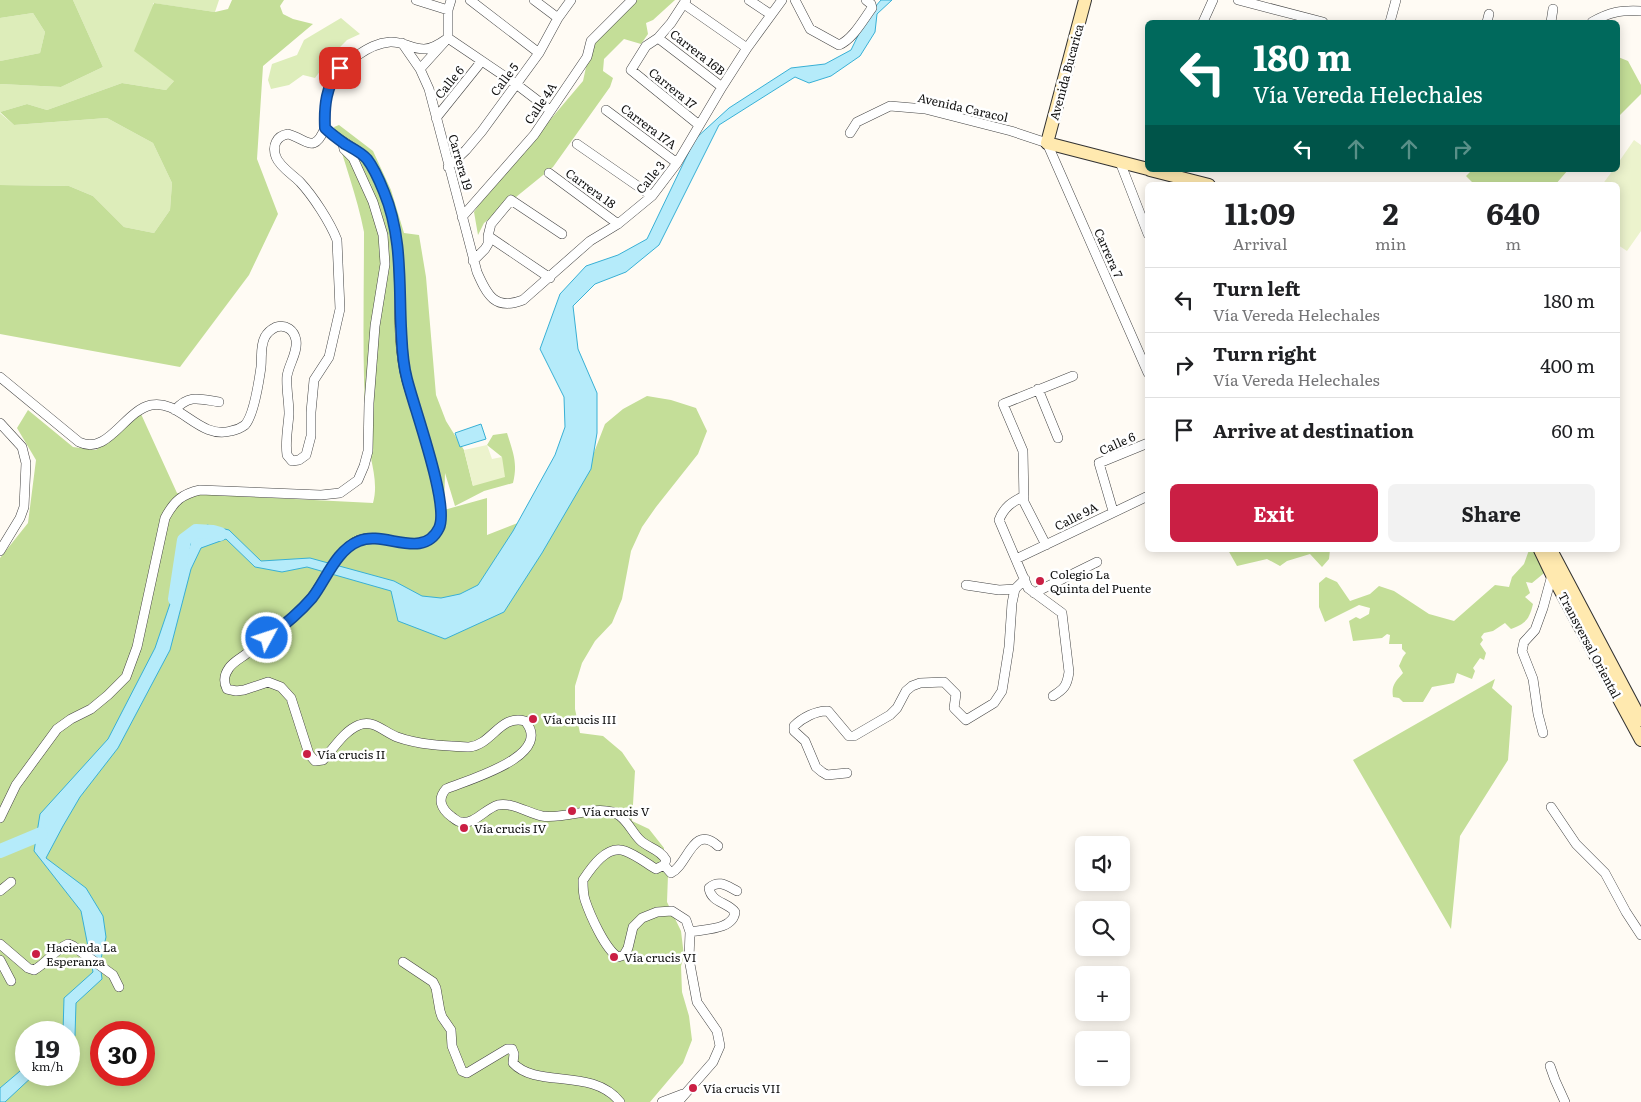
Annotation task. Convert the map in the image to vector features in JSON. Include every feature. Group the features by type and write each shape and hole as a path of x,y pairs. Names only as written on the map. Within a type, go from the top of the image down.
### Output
{"main road":[{"name":"Avenida Bucarica","path":"1047,143 1086,0"},
{"path":"1047,143 1145,169"},
{"path":"1157,172 1198,182"},
{"name":"Transversal Oriental","path":"1541,552 1641,740"},
{"name":"Transversal Oriental","path":"1552,552 1641,720"}],"street":[{"path":"416,0 448,10"},
{"path":"420,69 448,38 448,10 451,0"},
{"path":"470,0 539,53"},
{"path":"534,0 558,18"},
{"name":"Calle 5","path":"448,167 476,137 539,53 558,18 571,0"},
{"name":"Calle 4A","path":"462,217 534,135 587,56 591,41 632,0"},
{"path":"750,0 770,14"},
{"name":"Calle 3","path":"486,292 501,303 512,304 524,300 590,241 618,224 652,196 677,163 747,48 782,0"},
{"path":"795,0 810,29 839,46 856,31 872,8 867,0"},
{"path":"1204,20 1214,0"},
{"path":"1238,0 1303,20"},
{"path":"1391,20 1396,0"},
{"path":"658,38 685,2 747,48"},
{"path":"1551,20 1553,10"},
{"path":"1596,20 1612,12 1625,10 1641,11"},
{"path":"0,377 86,446 99,445 128,418 151,405 161,405 175,410 194,423 219,433 238,430 244,425 251,413 261,367 265,336 276,328 284,326 289,328 294,334 296,344 287,379 289,412 286,455 292,461 299,460 306,455 309,446 314,380 328,357 340,308 338,240 309,193 278,162 274,147 275,143 279,137 288,134 312,144 320,139 325,128 324,113 332,79 340,68 369,47 391,42 423,49 435,46 448,38"},
{"path":"448,38 516,84 550,110"},
{"name":"Carrera 17","path":"658,38 646,46 631,70 699,125"},
{"name":"Carrera 16B","path":"658,38 722,87"},
{"name":"Carrera 19","path":"402,43 420,69 429,89 473,261 486,292"},
{"name":"Calle 6","path":"436,118 482,62"},
{"name":"Avenida Caracol","path":"850,133 857,122 890,106 925,109 1011,131 1047,143"},
{"name":"Carrera 17A","path":"606,110 677,163"},
{"path":"325,128 367,158 384,192 395,226 400,267 402,358 436,478 442,512 439,528 429,540 418,544 385,539 360,540 346,548 311,599 282,627 230,666 224,677 224,683 228,689 236,691 268,682 281,687 291,698 309,754 316,760 323,760 348,732 360,724 371,723 411,742 469,747 484,743 500,726 510,721 518,719 525,721 531,731 527,748 508,764 446,789 442,794 441,805 446,813 459,822 467,823 489,808 500,805 509,805 526,812 555,818 596,811 610,811 620,816 640,840 662,853 666,860 664,865 656,869 623,850 612,852 599,859 583,880 584,898 601,935 613,954 618,957 624,955 628,948 633,927 642,918 657,912 672,911 686,920 690,932 689,959 697,1002 717,1031 720,1046 713,1062 678,1102"},
{"path":"0,818 16,785 57,730 71,719 91,709 126,677 137,647 166,518 171,506 179,498 190,492 200,490 321,495 340,493 358,480 368,451 369,403 375,326 385,264 383,235 373,202 353,158 344,149 343,142"},
{"name":"Carrera 7","path":"1047,143 1145,366"},
{"path":"577,144 652,196"},
{"path":"1120,162 1145,226"},
{"name":"Carrera 18","path":"549,173 618,224"},
{"path":"473,261 488,244 491,224 512,200 562,234"},
{"path":"488,236 550,278"},
{"path":"1046,544 1024,502 1023,451 1003,404 1073,376"},
{"path":"1038,389 1058,438"},
{"path":"175,410 180,404 192,398 219,402"},
{"path":"0,423 22,447 26,463 24,507 20,518 0,551"},
{"name":"Calle 6","path":"1113,511 1099,463 1145,444"},
{"path":"1024,496 1002,511 999,520 1028,588 1062,613 1069,672 1068,680 1063,690 1052,696"},
{"name":"Calle 9A","path":"1016,558 1145,497"},
{"path":"1034,593 1097,562"},
{"path":"1543,733 1533,679 1522,651 1524,642 1535,630 1544,608 1552,575"},
{"path":"848,772 827,775 816,767 805,741 794,731 794,726 820,710 828,711 849,736 854,736 890,715 897,708 906,691 920,683 944,682 956,694 954,708 966,720 989,706 999,698 1002,691 1009,647 1012,603 1015,589 1025,579"},
{"path":"966,585 999,590 1015,589"},
{"path":"1551,807 1576,844 1605,873 1641,935"},
{"path":"664,865 671,873 675,871 686,855 704,838 711,840 718,846"},
{"path":"0,891 11,882"},
{"path":"690,932 725,925 734,919 735,912 732,907 715,900 710,894 709,888 714,884 721,883 737,891"},
{"path":"0,944 28,968 34,970 59,948 68,944 113,975 118,987"},
{"path":"0,960 11,981"},
{"path":"403,962 433,982 442,1017 451,1030 452,1046 462,1070 467,1073 507,1049 512,1049 514,1054 513,1063 519,1070 555,1078 590,1082 604,1087 620,1102"},
{"path":"1550,1066 1566,1102"},
{"path":"662,1102 686,1093"}],"green space":[{"path":"0,0 73,0 103,67 61,87 0,84 0,61 40,53 45,32 33,13 0,18"},
{"path":"73,0 219,0 215,12 153,3 174,81 166,90 122,83 47,110 27,104 0,112 0,84 61,87 103,67"},
{"path":"232,0 284,0 280,6 283,14 293,19 313,24 263,66 257,159 278,214 249,275 180,367 0,334 0,185 69,186 93,196 124,227 154,233 170,210 172,183 153,143 107,118 14,125 0,112 27,104 47,110 122,83 166,90 174,81 134,51 154,3 215,12 228,9"},
{"path":"633,0 675,0 653,20 646,23 648,34 641,44 624,39 604,59 603,71 613,78 610,87 553,167 484,223 478,235 474,212 583,81 590,49"},
{"path":"33,13 45,32 40,53 0,61 0,18"},
{"path":"341,18 360,34 347,40 332,55 315,78 303,75 289,85 271,89 268,80 272,64 297,55 304,40"},
{"path":"1620,58 1628,61 1641,85 1641,94 1620,115"},
{"path":"0,113 14,125 107,118 153,143 172,183 170,210 154,233 124,227 93,196 69,186 0,185"},
{"path":"339,125 373,151 391,190 404,233 419,235 426,277 436,395 446,421 464,450 473,486 502,457 487,445 493,435 507,433 511,446 515,463 513,483 484,491 455,506 445,473 444,510 487,498 487,535 536,516 588,468 605,424 623,409 647,396 671,400 696,408 707,431 698,454 642,527 631,551 622,599 612,623 595,641 582,663 575,686 575,709 580,733 603,736 622,752 635,771 632,821 649,829 664,848 663,861 668,875 667,902 681,931 684,956 681,966 682,992 689,1016 692,1040 683,1063 650,1102 0,1102 0,558 28,523 36,460 17,428 28,410 73,447 96,450 141,414 177,493 373,503 375,484 367,437 365,404 364,232 334,127"},
{"path":"1634,140 1641,145 1641,231 1627,251 1620,246 1620,182 1604,182 1612,172 1620,172 1620,160"},
{"path":"1470,172 1566,172 1558,182 1472,182 1466,176"},
{"path":"487,445 492,459 502,457 505,477 473,486 464,450"},
{"path":"1229,552 1330,552 1329,559 1322,567 1310,554 1287,561 1280,566 1267,559 1237,566"},
{"path":"1528,552 1551,552 1554,565 1532,583 1526,582 1530,593 1525,597 1533,604 1528,617 1523,623 1511,629 1505,623 1493,631 1484,633 1480,644 1486,653 1484,660 1480,658 1473,668 1475,671 1472,679 1457,673 1454,683 1432,687 1423,702 1403,702 1399,698 1393,697 1393,686 1403,673 1399,666 1406,653 1402,649 1402,644 1389,644 1390,635 1387,634 1382,638 1353,641 1349,621 1356,617 1360,619 1369,614 1370,608 1359,605 1325,622 1319,607 1319,583 1326,577 1337,582 1350,601 1370,594 1379,586 1394,591 1429,614 1454,621 1495,585 1509,587 1512,577 1524,564"},
{"path":"1495,679 1492,688 1512,706 1508,760 1460,836 1451,929 1353,760"}],"water":[{"path":"881,0 892,0 877,14 875,32 860,56 831,76 809,83 795,77 719,125 659,245 626,272 595,284 573,306 578,349 597,393 597,433 591,469 542,553 504,612 445,639 398,621 391,591 307,567 282,572 255,567 226,539 201,548 191,569 170,650 118,748 80,797 46,858 86,888 103,916 106,937 100,963 102,979 76,1003 75,1021 63,1021 64,998 93,972 81,911 34,851 40,814 108,739 155,648 192,539 207,525 229,530 261,561 310,558 394,581 422,596 441,598 460,594 478,585 513,531 555,455 565,427 564,397 540,349 560,294 586,266 618,255 647,239 695,139 729,108 791,68 825,64 851,50 868,15"},
{"path":"481,424 486,439 460,447 455,433"},
{"path":"15,1075 15,1086 22,1086 5,1102 0,1102 0,1088"}],"waterway":[{"path":"175,599 184,540 196,531 220,534"},
{"path":"0,851 41,834"}],"place":[{"name":"Colegio La Quinta del Puente","path":"1040,581"},
{"name":"Vía crucis III","path":"533,719"},
{"name":"Vía crucis II","path":"307,754"},
{"name":"Vía crucis V","path":"572,811"},
{"name":"Vía crucis IV","path":"464,828"},
{"name":"Hacienda La Esperanza","path":"36,954"},
{"name":"Vía crucis VI","path":"614,957"},
{"name":"Vía crucis VII","path":"693,1088"}],"route":[{"path":"267,638 282,627 311,599 346,548 360,540 385,539 418,544 429,540 439,528 442,512 436,478 402,358 400,267 395,226 384,192 367,158 332,136 325,128 324,113 328,91 332,79 340,68"}]}
